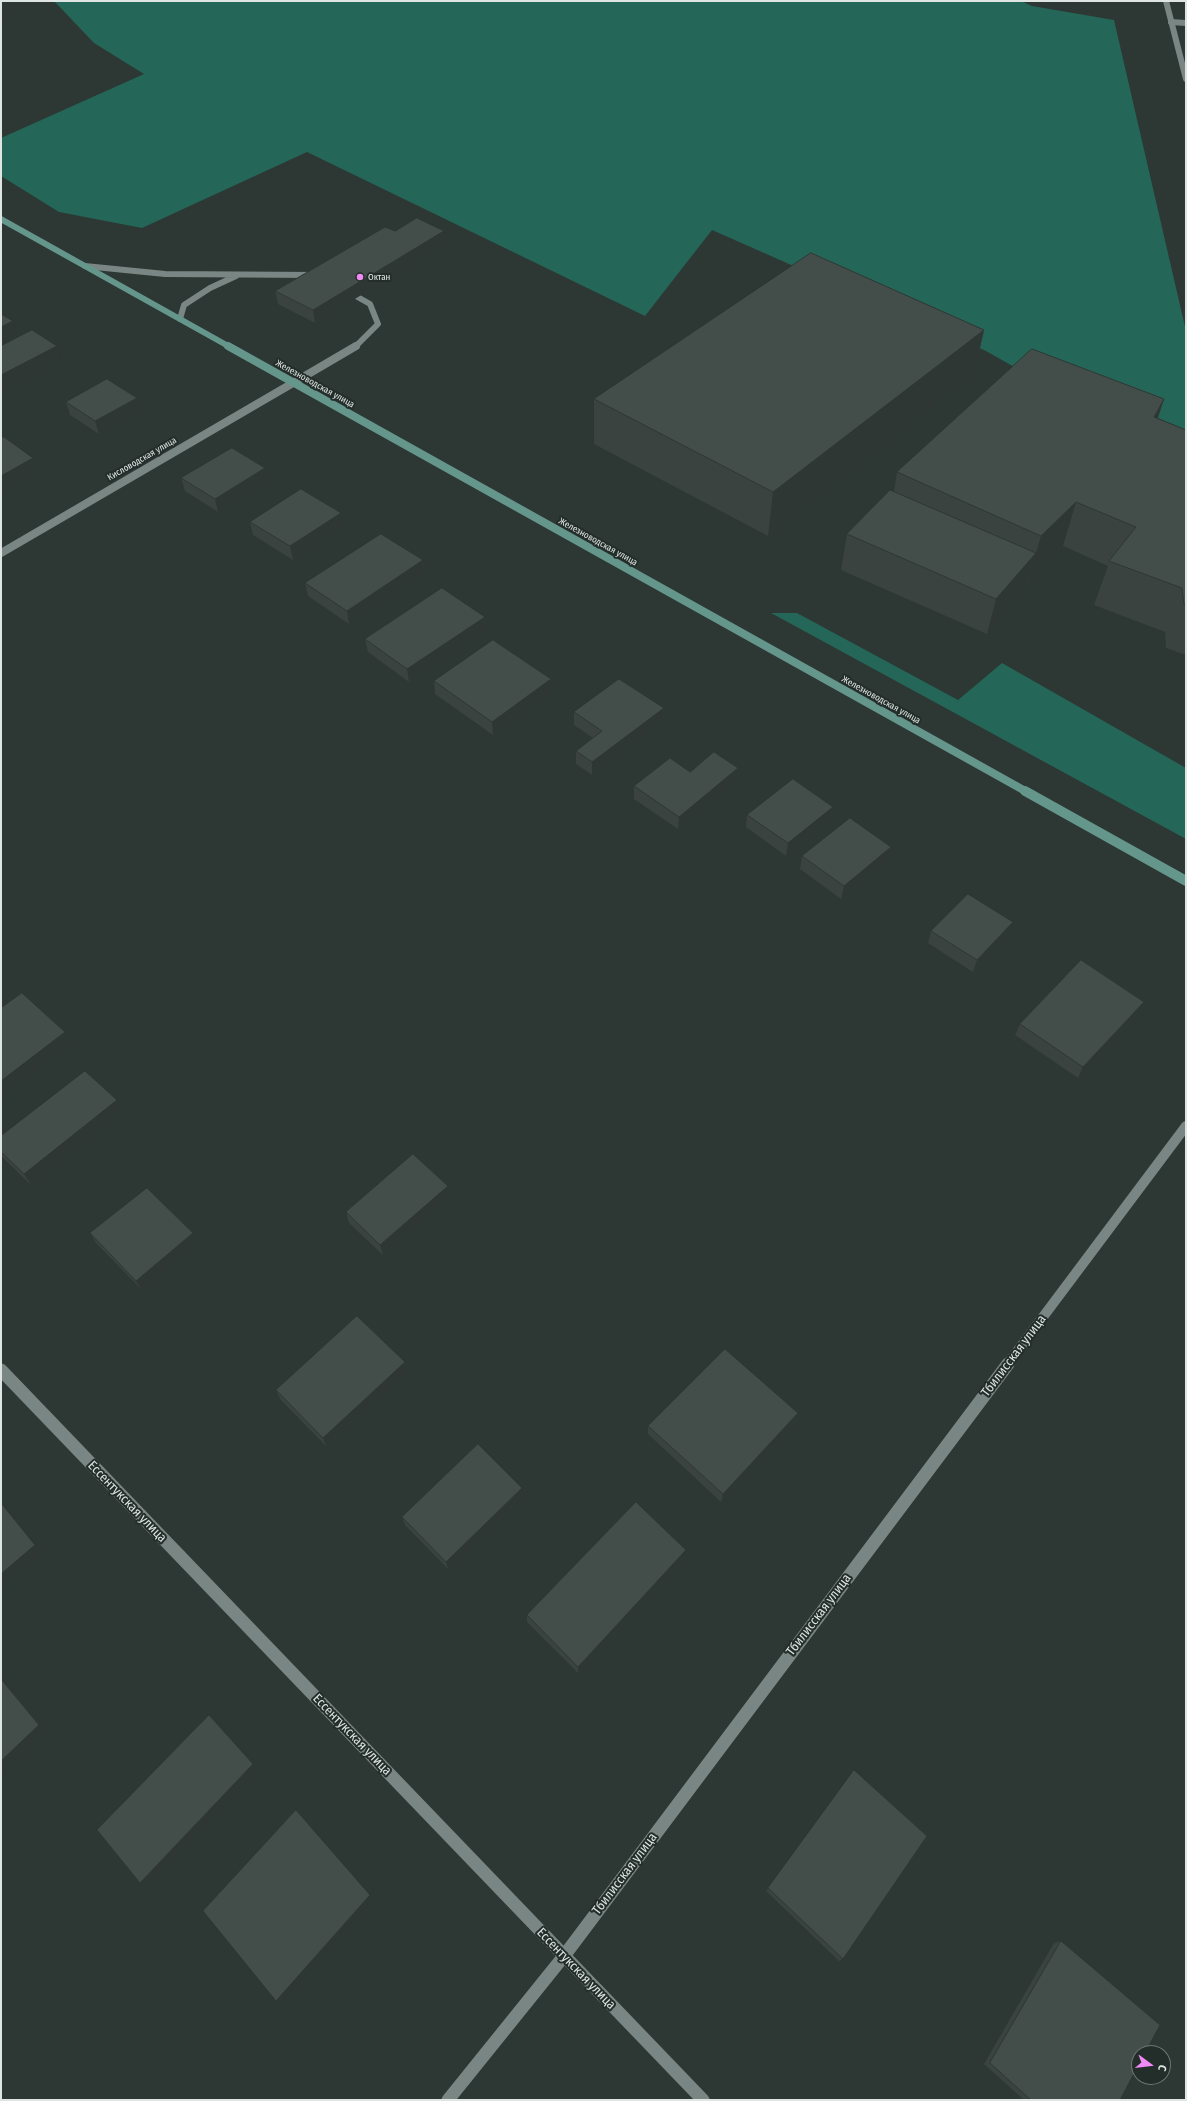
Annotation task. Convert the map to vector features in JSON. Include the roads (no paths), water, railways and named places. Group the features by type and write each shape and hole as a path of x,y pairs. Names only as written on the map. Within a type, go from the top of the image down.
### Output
{"main road":[{"name":"Железноводская улица","path":"1,219 1186,881"}],"street":[{"path":"1166,1 1186,79"},
{"path":"1171,22 1186,23"},
{"path":"85,266 165,274 315,274 322,278"},
{"path":"180,319 184,305 210,288 239,274"},
{"name":"Кисловодская улица","path":"1,553 354,348 378,324 370,304 343,289"},
{"name":"Тбилисская улица","path":"448,2100 564,1956 1186,1126"},
{"name":"Ессентукская улица","path":"1,1370 702,2100"}],"place":[{"name":"Октан","path":"360,277"}]}
